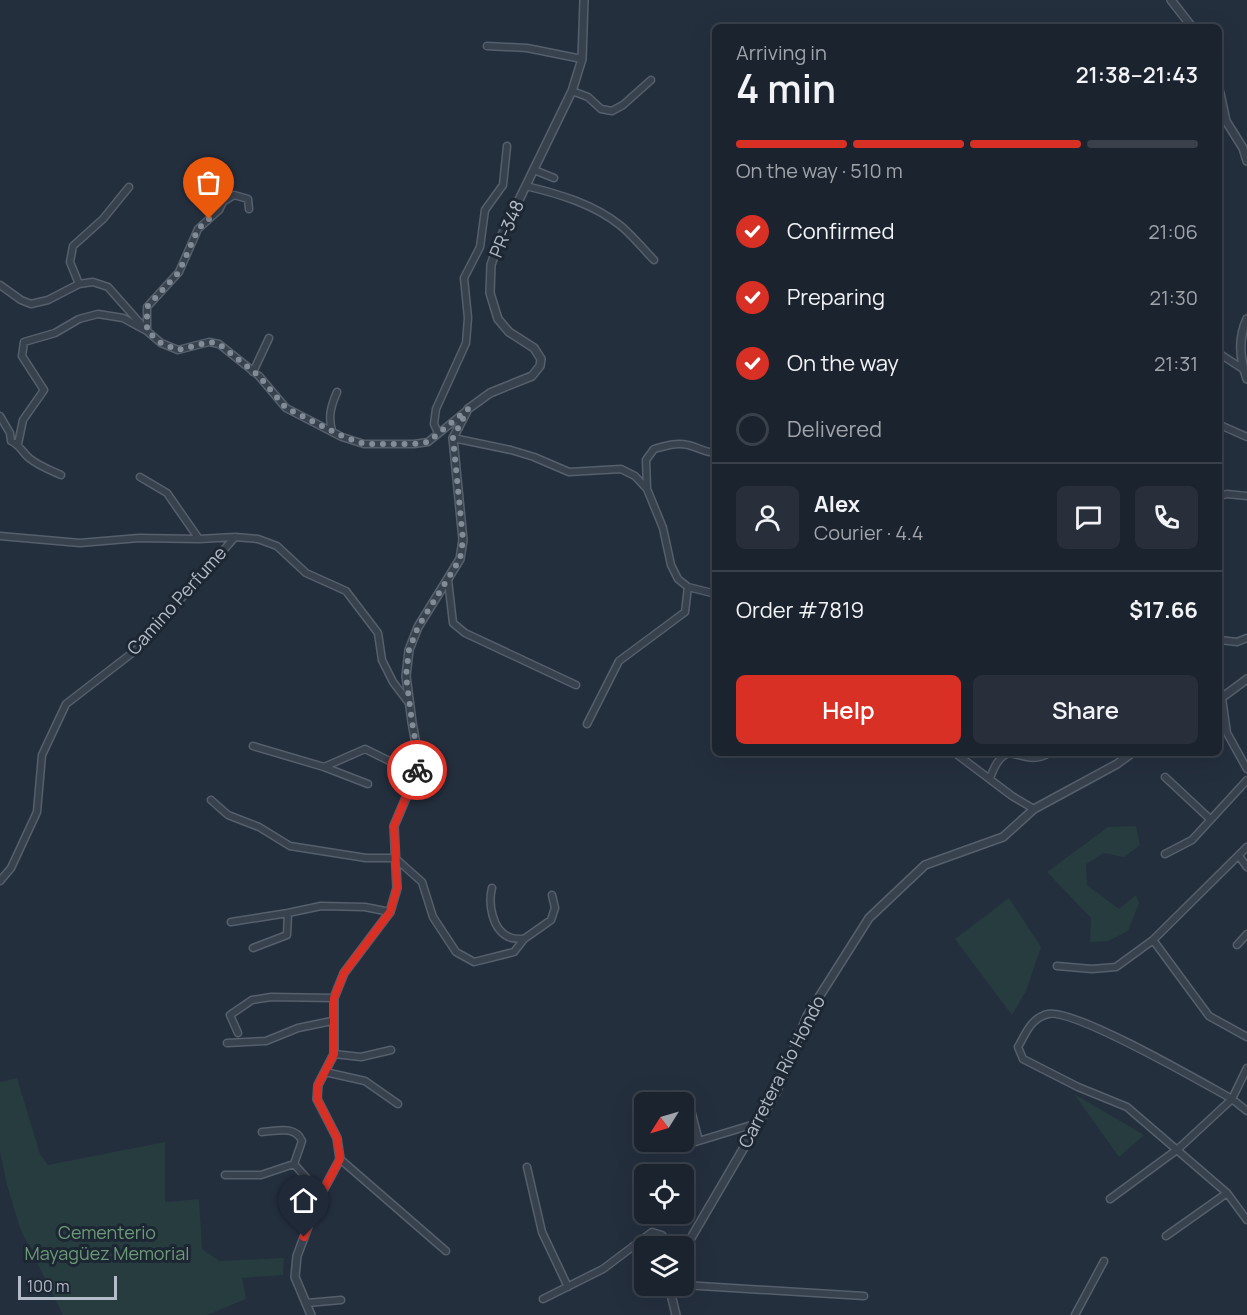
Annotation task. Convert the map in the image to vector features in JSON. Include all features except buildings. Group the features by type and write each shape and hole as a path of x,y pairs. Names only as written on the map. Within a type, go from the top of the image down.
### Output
{"street":[{"name":"PR-348","path":"453,438 468,409 490,393 532,376 540,366 541,359 534,348 509,332 498,319 490,293 491,265 499,241 572,91 582,58 584,0"},
{"path":"1171,0 1190,24"},
{"path":"487,46 527,48 582,58"},
{"path":"572,91 588,96 601,109 612,111 624,105 651,80"},
{"path":"1222,102 1226,121 1243,148 1247,161"},
{"path":"438,434 434,424 436,410 466,343 468,318 465,278 480,247 485,210 503,185 507,146"},
{"path":"534,170 554,178"},
{"path":"526,186 565,196 605,215 621,226 654,260"},
{"path":"79,284 70,262 73,246 103,219 129,187"},
{"path":"147,331 147,307 179,272 198,229 219,210 223,202 234,195 248,199 249,209"},
{"path":"0,285 21,300 31,304 48,300 79,284 93,282 108,287 147,331 161,343 178,350 209,342 219,344 254,372 286,408 364,444 428,442 468,409"},
{"path":"61,475 31,460 22,452 18,444 23,420 44,390 22,356 24,342 55,333 79,319 98,314 123,318 147,331"},
{"path":"1247,319 1241,342 1243,369 1247,379"},
{"path":"254,372 269,338"},
{"path":"1222,355 1243,369"},
{"path":"332,431 329,421 330,408 337,392"},
{"path":"0,416 10,433 11,441 18,444"},
{"path":"1222,426 1247,437"},
{"path":"311,1315 295,1277 297,1256 318,1200 340,1159 337,1138 317,1099 318,1085 334,1054 332,1022 334,998 344,973 390,912 397,888 394,826 416,774 418,756 406,676 409,650 418,627 460,559 463,540 453,438 511,450 569,472 621,469 635,476 647,489"},
{"path":"712,452 678,443 654,449 646,460 647,489 663,528 671,565 678,579 688,587 712,593"},
{"path":"143,481 166,494 199,539"},
{"path":"1222,495 1247,496"},
{"path":"0,536 80,543 139,538 235,537"},
{"name":"Camino Perfume","path":"0,881 11,868 37,812 42,755 66,704 136,650 235,537 258,539 277,546 306,573 346,591 378,633 382,660 393,682 409,703"},
{"path":"448,580 453,622 465,633 576,686"},
{"path":"587,724 619,661 685,612 688,587"},
{"path":"1222,639 1237,642 1247,638"},
{"path":"1222,698 1247,679"},
{"path":"1222,705 1227,733 1245,764"},
{"path":"253,746 324,767 368,784"},
{"path":"324,767 365,749 416,774"},
{"path":"959,756 1012,796 1034,809"},
{"path":"990,778 996,764 1003,756"},
{"path":"1021,756 1032,759 1045,756"},
{"name":"Carretera Río Hondo","path":"692,1236 777,1091 807,1016 869,918 924,865 1003,837 1034,809 1128,756"},
{"path":"1165,777 1210,819"},
{"path":"1166,854 1192,840 1247,780"},
{"path":"211,800 228,815 259,827 290,846 366,858 395,858 422,882 433,917 456,952 474,962 514,952 524,939 551,920 555,908 552,895"},
{"path":"1057,966 1092,969 1116,967 1153,940 1247,847"},
{"path":"1239,856 1247,867"},
{"path":"492,888 491,904 497,927 508,937 524,939"},
{"path":"231,922 288,914 321,906 365,907 390,912"},
{"path":"253,948 287,935 288,914"},
{"path":"1237,945 1247,934"},
{"path":"1153,940 1209,1016 1247,1037"},
{"path":"238,1033 230,1015 252,1000 271,997 334,998"},
{"path":"1247,1111 1232,1099 1132,1044 1067,1017 1050,1014 1034,1020 1018,1047 1023,1059 1078,1087 1127,1107 1227,1193 1247,1220"},
{"path":"227,1043 266,1041 298,1028 332,1022"},
{"path":"334,1054 361,1057 391,1050"},
{"path":"1110,1198 1178,1149 1232,1099 1247,1068"},
{"path":"325,1072 365,1081 398,1104"},
{"path":"694,1121 699,1141"},
{"path":"694,1142 759,1123"},
{"path":"262,1132 290,1130 299,1135 302,1141 294,1164"},
{"path":"340,1159 446,1251"},
{"path":"294,1164 311,1183 318,1200"},
{"path":"225,1175 261,1175 294,1164"},
{"path":"527,1167 542,1232 568,1287"},
{"path":"1166,1236 1227,1193"},
{"path":"647,1236 652,1232 663,1236"},
{"path":"543,1299 603,1269 634,1246"},
{"path":"1075,1315 1104,1262"},
{"path":"694,1286 864,1296"},
{"path":"671,1296 676,1315"},
{"path":"307,1303 341,1300"}],"green space":[{"path":"1136,826 1140,845 1124,857 1104,853 1086,864 1087,885 1119,909 1136,895 1139,903 1128,931 1108,941 1090,942 1091,918 1047,872 1108,827"},
{"path":"1009,898 1041,947 1026,991 1012,1015 955,939"},
{"name":"Cementerio Mayagüez Memorial","path":"17,1078 40,1154 48,1165 165,1142 165,1202 199,1199 202,1249 219,1261 284,1258 283,1275 242,1278 246,1299 207,1315 63,1315 20,1228 0,1152 0,1082"},
{"path":"1074,1094 1144,1135 1119,1157"}],"way so far":[{"path":"209,219 198,229 179,272 147,307 147,331 161,343 178,350 209,342 219,344 259,376 286,408 342,436 364,444 428,442 468,409 453,438 463,540 460,559 418,627 409,650 406,676 416,738 417,770"}],"route":[{"path":"304,1237 318,1200 340,1159 337,1138 317,1099 318,1085 334,1054 332,1022 334,998 344,973 390,912 397,888 394,826 417,770"}]}
